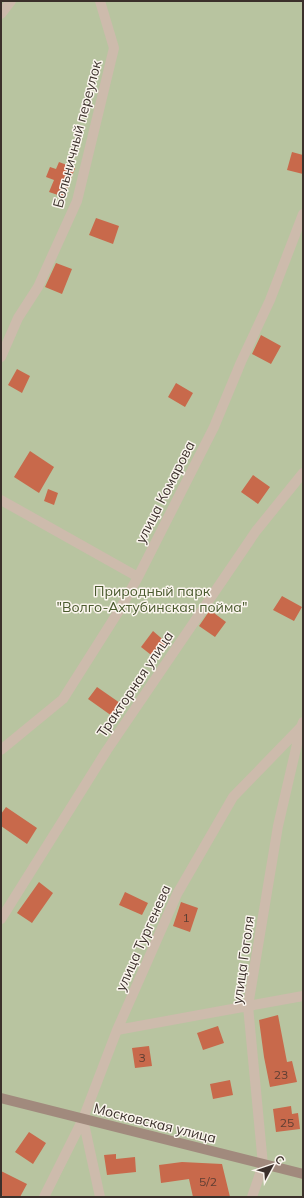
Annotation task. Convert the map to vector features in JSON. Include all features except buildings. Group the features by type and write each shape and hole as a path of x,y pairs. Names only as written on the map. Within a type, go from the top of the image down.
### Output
{"street":[{"path":"1,14 11,1"},
{"name":"Больничный переулок","path":"1,357 18,318 38,287 77,201 114,48 100,1"},
{"name":"улица Комарова","path":"1,750 63,699 120,609 138,577 214,427 241,362 270,300 303,214"},
{"name":"Тракторная улица","path":"1,919 107,750 256,531 303,473"},
{"path":"1,500 138,577"},
{"name":"улица Гоголя","path":"252,1197 263,1165 248,1006 278,826 302,724"},
{"name":"улица Тургенева","path":"44,1197 84,1119 117,1030 177,894 233,797 302,724"},
{"path":"117,1030 303,996"},
{"name":"Московская улица","path":"1,1098 303,1174"},
{"path":"84,1119 100,1197"}],"green space":[{"name":"Природный парк \"Волго-Ахтубинская пойма\"","path":"1,1 303,1 303,1197 1,1197"}]}
